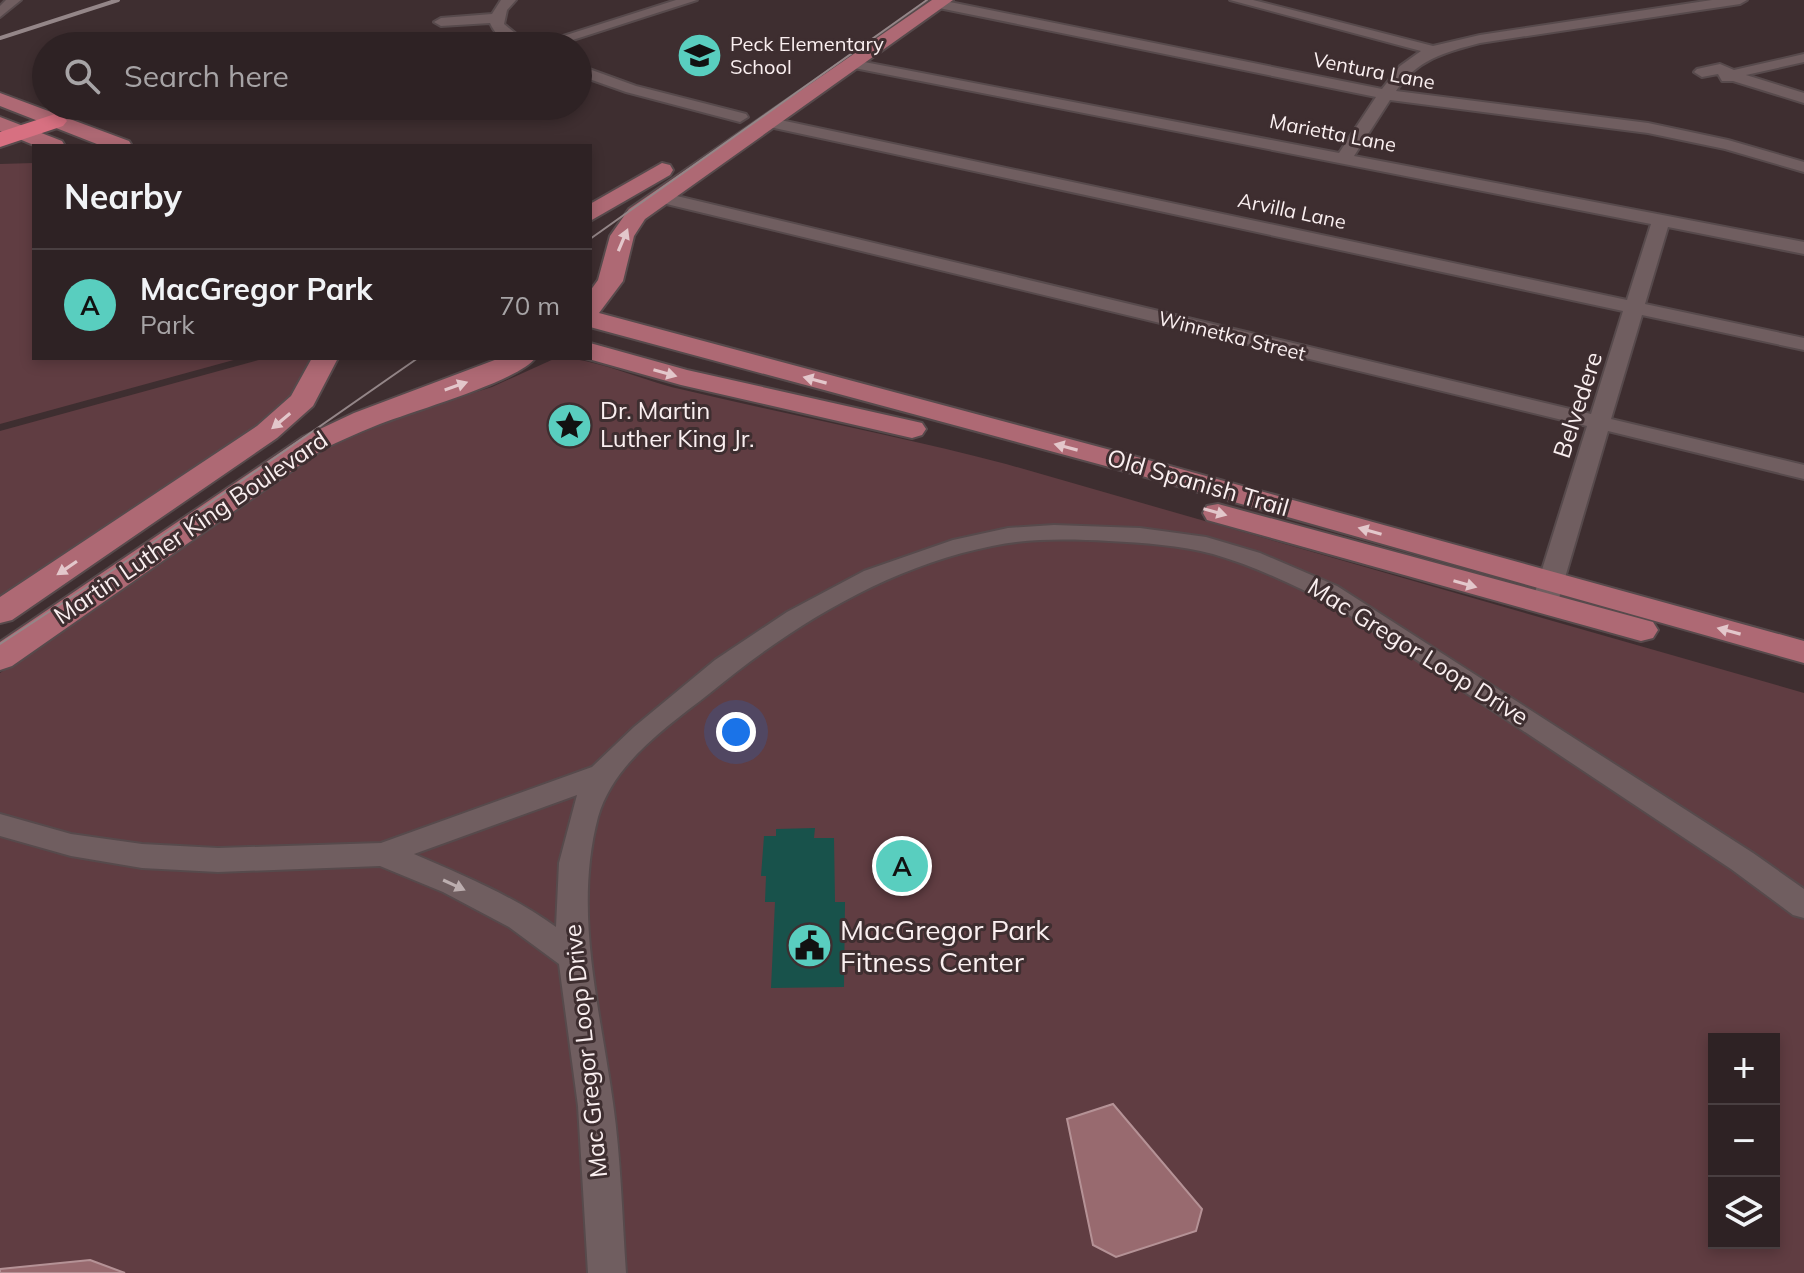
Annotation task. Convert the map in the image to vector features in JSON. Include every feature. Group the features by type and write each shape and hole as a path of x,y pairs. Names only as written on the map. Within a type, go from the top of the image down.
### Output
{"highway":[{"path":"14,136 55,121"}],"main road":[{"path":"834,51 910,0"},
{"path":"592,305 610,281 622,236 637,214 941,2"},
{"path":"718,132 775,92"},
{"path":"0,99 32,112"},
{"path":"55,121 116,144"},
{"path":"0,151 14,136 46,144"},
{"path":"592,213 682,156"},
{"name":"Old Spanish Trail","path":"592,320 1154,470 1804,674"},
{"name":"Old Spanish Trail","path":"592,352 681,377 1001,452 1547,594 1804,652"},
{"name":"Martin Luther King Boulevard","path":"0,612 267,432 303,400 324,360"},
{"name":"Martin Luther King Boulevard","path":"0,658 313,443 366,416 473,380 518,360"}],"street":[{"path":"0,13 14,0"},
{"path":"504,32 497,18 500,9 509,0"},
{"path":"585,32 690,0"},
{"path":"1237,0 1433,50"},
{"path":"1344,158 1405,69 1433,50 1480,39 1740,0"},
{"name":"Ventura Lane","path":"941,2 1388,95 1648,128 1728,145 1804,167"},
{"path":"441,22 497,18"},
{"path":"1702,72 1716,78 1804,58"},
{"name":"Marietta Lane","path":"854,64 1804,248"},
{"path":"592,75 666,99 740,117"},
{"path":"1737,75 1751,83 1804,98"},
{"name":"Arvilla Lane","path":"771,123 1804,344"},
{"name":"Winnetka Street","path":"660,197 1804,472"},
{"name":"Belvedere","path":"1547,594 1661,220"},
{"name":"Mac Gregor Loop Drive","path":"607,1273 596,1107 572,956 571,891 575,857 589,802 601,775 662,718 761,638 906,563 973,542 1052,532 1179,540 1255,559 1343,599 1742,861 1804,906"},
{"path":"0,825 71,845 142,856 244,860 382,854 601,775"},
{"path":"382,854 454,884 520,918 572,956"}],"shaded area":[{"path":"32,163 32,360 234,360 0,424 0,164"},
{"path":"259,360 311,360 295,392 273,418 0,596 0,431"},
{"path":"552,360 577,360 680,389 1006,464 1804,693 1804,1273 125,1273 90,1260 0,1269 0,673 132,584 316,452 363,427 492,387"},
{"path":"1113,1104 1202,1209 1196,1231 1116,1257 1093,1245 1067,1119"},
{"path":"90,1260 125,1273 0,1273 0,1269"}],"building":[{"name":"MacGregor Park Fitness Center","path":"815,828 814,838 834,838 835,902 845,902 844,987 771,988 775,902 765,902 766,876 761,876 764,836 776,836 776,829"}],"tram line":[{"path":"592,238 927,0"},
{"path":"0,644 125,562 415,360"}],"railway":[{"path":"0,38 118,0"}],"place":[{"name":"Peck Elementary School","path":"699,56"},
{"name":"Dr. Martin Luther King Jr.","path":"569,425"},
{"name":"MacGregor Park","path":"902,866"},
{"name":"MacGregor Park Fitness Center","path":"809,946"}]}
